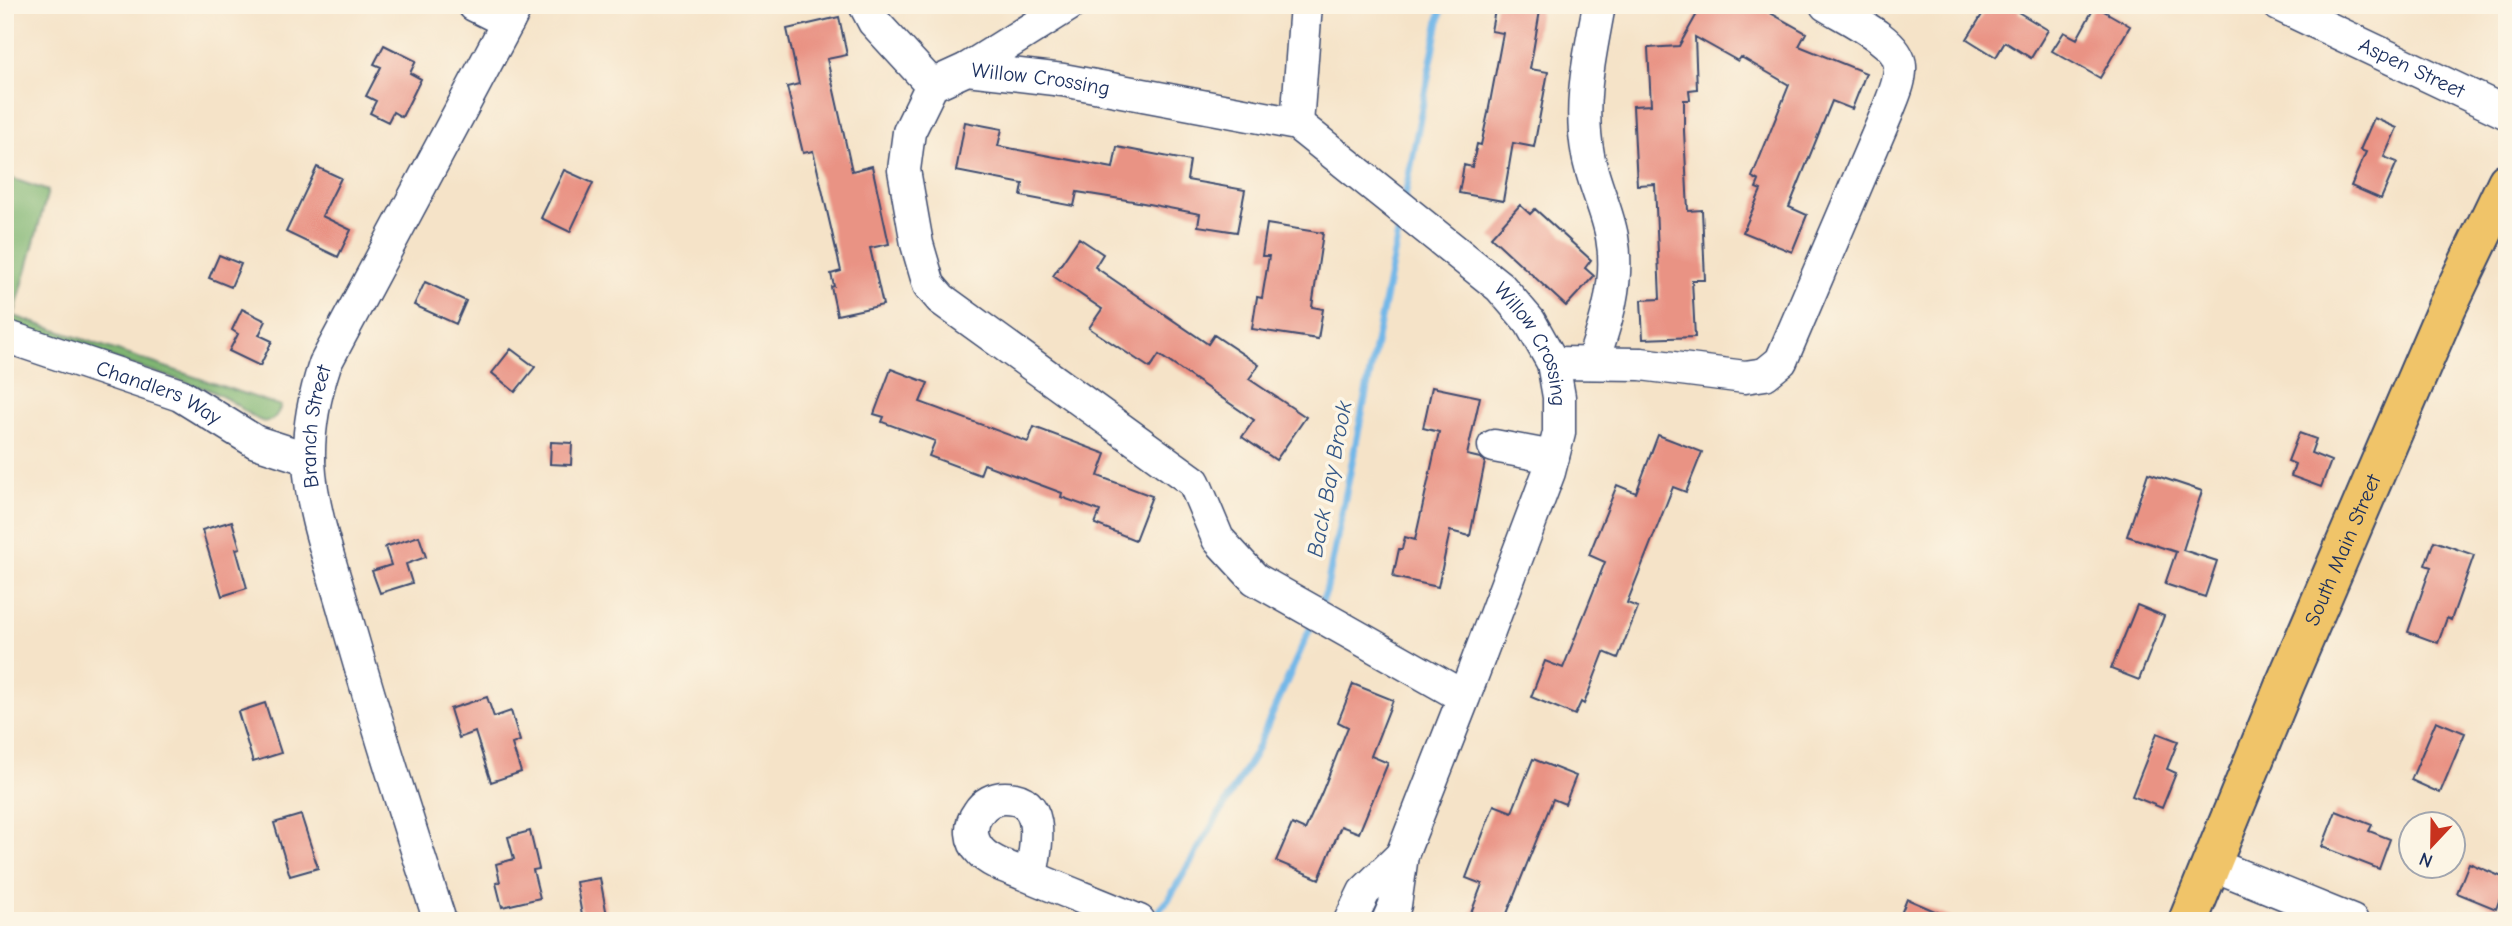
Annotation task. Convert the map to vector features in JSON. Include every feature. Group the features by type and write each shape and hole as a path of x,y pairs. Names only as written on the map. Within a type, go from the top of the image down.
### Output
{"main road":[{"name":"South Main Street","path":"2188,921 2285,684 2447,307 2507,182"}],"street":[{"path":"474,5 513,14"},
{"path":"865,5 874,22 932,85 909,132 904,170 916,244 929,285 941,299 1194,482 1218,539 1255,579 1464,697"},
{"path":"967,69 1069,5"},
{"path":"1297,124 1306,5"},
{"path":"1592,363 1605,325 1615,274 1612,237 1588,155 1583,94 1599,5"},
{"path":"1553,363 1642,364 1745,377 1765,374 1781,361 1898,83 1900,65 1896,52 1885,41 1826,5"},
{"name":"Aspen Street","path":"2279,5 2507,113"},
{"name":"Branch Street","path":"440,921 382,741 321,531 309,460 312,406 326,364 513,14"},
{"name":"Willow Crossing","path":"932,85 967,69 1063,80 1297,124 1500,287 1530,322 1553,363 1559,397 1559,433 1553,457 1402,855 1395,905 1388,921"},
{"name":"Chandlers Way","path":"5,336 180,395 256,442 309,460"},
{"path":"1494,446 1553,457"},
{"name":"Willow Crossing","path":"1350,921 1364,892 1402,855"},
{"path":"2211,864 2352,921"},
{"path":"1031,876 1135,919"}],"green space":[{"path":"5,176 48,191 14,316 281,406 277,415 267,422 261,421 209,390 5,323"}],"building":[{"path":"1496,5 1541,5 1530,69 1548,72 1534,147 1513,143 1503,201 1459,193 1464,165 1472,167 1477,144 1481,145 1488,113 1503,33 1491,31"},
{"path":"1702,5 1756,5 1806,33 1799,46 1866,73 1852,109 1832,101 1789,207 1807,215 1792,252 1743,232 1761,190 1756,188 1759,181 1752,177 1789,85 1741,57 1738,61 1695,37 1697,89 1689,90 1690,100 1684,100 1684,131 1688,211 1702,210 1705,280 1692,280 1695,337 1643,339 1641,300 1660,299 1655,184 1637,185 1633,106 1651,105 1648,48 1679,46"},
{"path":"1988,5 2022,5 2018,12 2048,30 2031,58 2005,42 1996,57 1967,39"},
{"path":"2095,6 2130,26 2100,78 2052,51 2064,32 2077,39"},
{"path":"839,17 847,55 827,59 852,171 872,166 889,244 870,248 883,305 837,315 831,274 841,271 813,151 803,153 787,87 799,84 787,29"},
{"path":"384,45 416,61 410,73 421,79 402,117 393,112 388,122 370,113 376,101 366,96 381,67 374,64"},
{"path":"2374,118 2397,128 2384,157 2397,162 2381,199 2351,186 2366,152 2360,150"},
{"path":"965,122 1002,129 998,146 1113,168 1117,147 1190,161 1187,180 1245,190 1237,232 1198,226 1200,214 1133,201 1077,192 1074,206 1021,196 1023,184 956,171"},
{"path":"317,167 341,178 322,216 351,230 338,257 286,232"},
{"path":"564,170 593,183 570,232 541,218"},
{"path":"1520,205 1530,214 1535,209 1591,260 1585,268 1594,276 1566,306 1491,237"},
{"path":"1267,224 1323,233 1312,307 1323,309 1318,339 1252,329 1257,297 1262,298 1269,256 1262,256"},
{"path":"1079,238 1103,254 1095,267 1208,344 1214,335 1259,365 1249,379 1306,417 1276,460 1242,437 1254,420 1159,355 1150,368 1089,328 1102,309 1053,276"},
{"path":"219,255 241,264 231,287 209,278"},
{"path":"425,282 466,301 456,324 414,305"},
{"path":"242,309 266,321 259,335 272,341 260,366 229,351 238,334 232,330"},
{"path":"511,349 535,367 515,392 492,373"},
{"path":"891,369 928,383 920,402 1028,442 1034,427 1106,454 1098,476 1152,496 1135,540 1095,524 1100,511 1061,497 1062,493 984,464 980,475 929,456 935,441 882,422 884,417 874,414"},
{"path":"1432,387 1480,397 1467,455 1485,462 1470,536 1450,531 1438,587 1393,577 1399,549 1402,549 1405,537 1415,540 1439,432 1423,428"},
{"path":"2299,433 2316,439 2311,453 2331,461 2321,487 2291,476 2295,464 2288,461"},
{"path":"1658,435 1702,452 1686,492 1673,487 1627,603 1638,607 1618,658 1604,652 1584,704 1581,702 1575,715 1531,697 1545,661 1563,668 1605,562 1589,555 1617,485 1636,493"},
{"path":"551,442 572,443 571,465 550,464"},
{"path":"2148,473 2202,491 2183,550 2217,561 2205,597 2165,584 2176,552 2127,536"},
{"path":"232,521 240,548 236,549 247,588 222,596 202,530"},
{"path":"419,536 426,557 406,564 412,583 380,593 372,571 391,565 385,547"},
{"path":"2434,541 2474,555 2451,620 2447,618 2438,643 2408,632 2431,567 2425,565"},
{"path":"2137,605 2164,616 2139,680 2111,669"},
{"path":"1353,684 1393,700 1371,756 1388,763 1359,833 1341,826 1319,879 1276,861 1292,824 1305,830 1322,792 1348,727 1338,722"},
{"path":"487,697 494,717 511,711 520,741 512,744 521,772 491,782 475,732 459,738 450,709"},
{"path":"265,703 281,753 253,762 238,712"},
{"path":"2436,721 2465,733 2440,793 2411,780"},
{"path":"2157,733 2178,741 2167,769 2176,773 2162,808 2132,796"},
{"path":"1533,759 1576,776 1565,804 1553,799 1504,921 1468,921 1482,884 1466,878 1494,805 1512,812"},
{"path":"2336,811 2372,825 2369,831 2390,839 2379,869 2322,847"},
{"path":"301,815 318,868 290,876 274,823"},
{"path":"530,831 539,869 533,870 540,898 502,907 496,883 500,882 496,864 514,859 508,837"},
{"path":"2469,863 2507,879 2496,909 2457,893 2462,880 2466,880"},
{"path":"600,878 608,921 583,921 576,882"},
{"path":"1907,899 1958,921 1898,921"}],"waterway":[{"name":"Back Bay Brook","path":"1404,201 1442,5"},
{"name":"Back Bay Brook","path":"1319,608 1326,592 1401,219"},
{"name":"Back Bay Brook","path":"1149,921 1168,900 1254,755 1313,622"}]}
